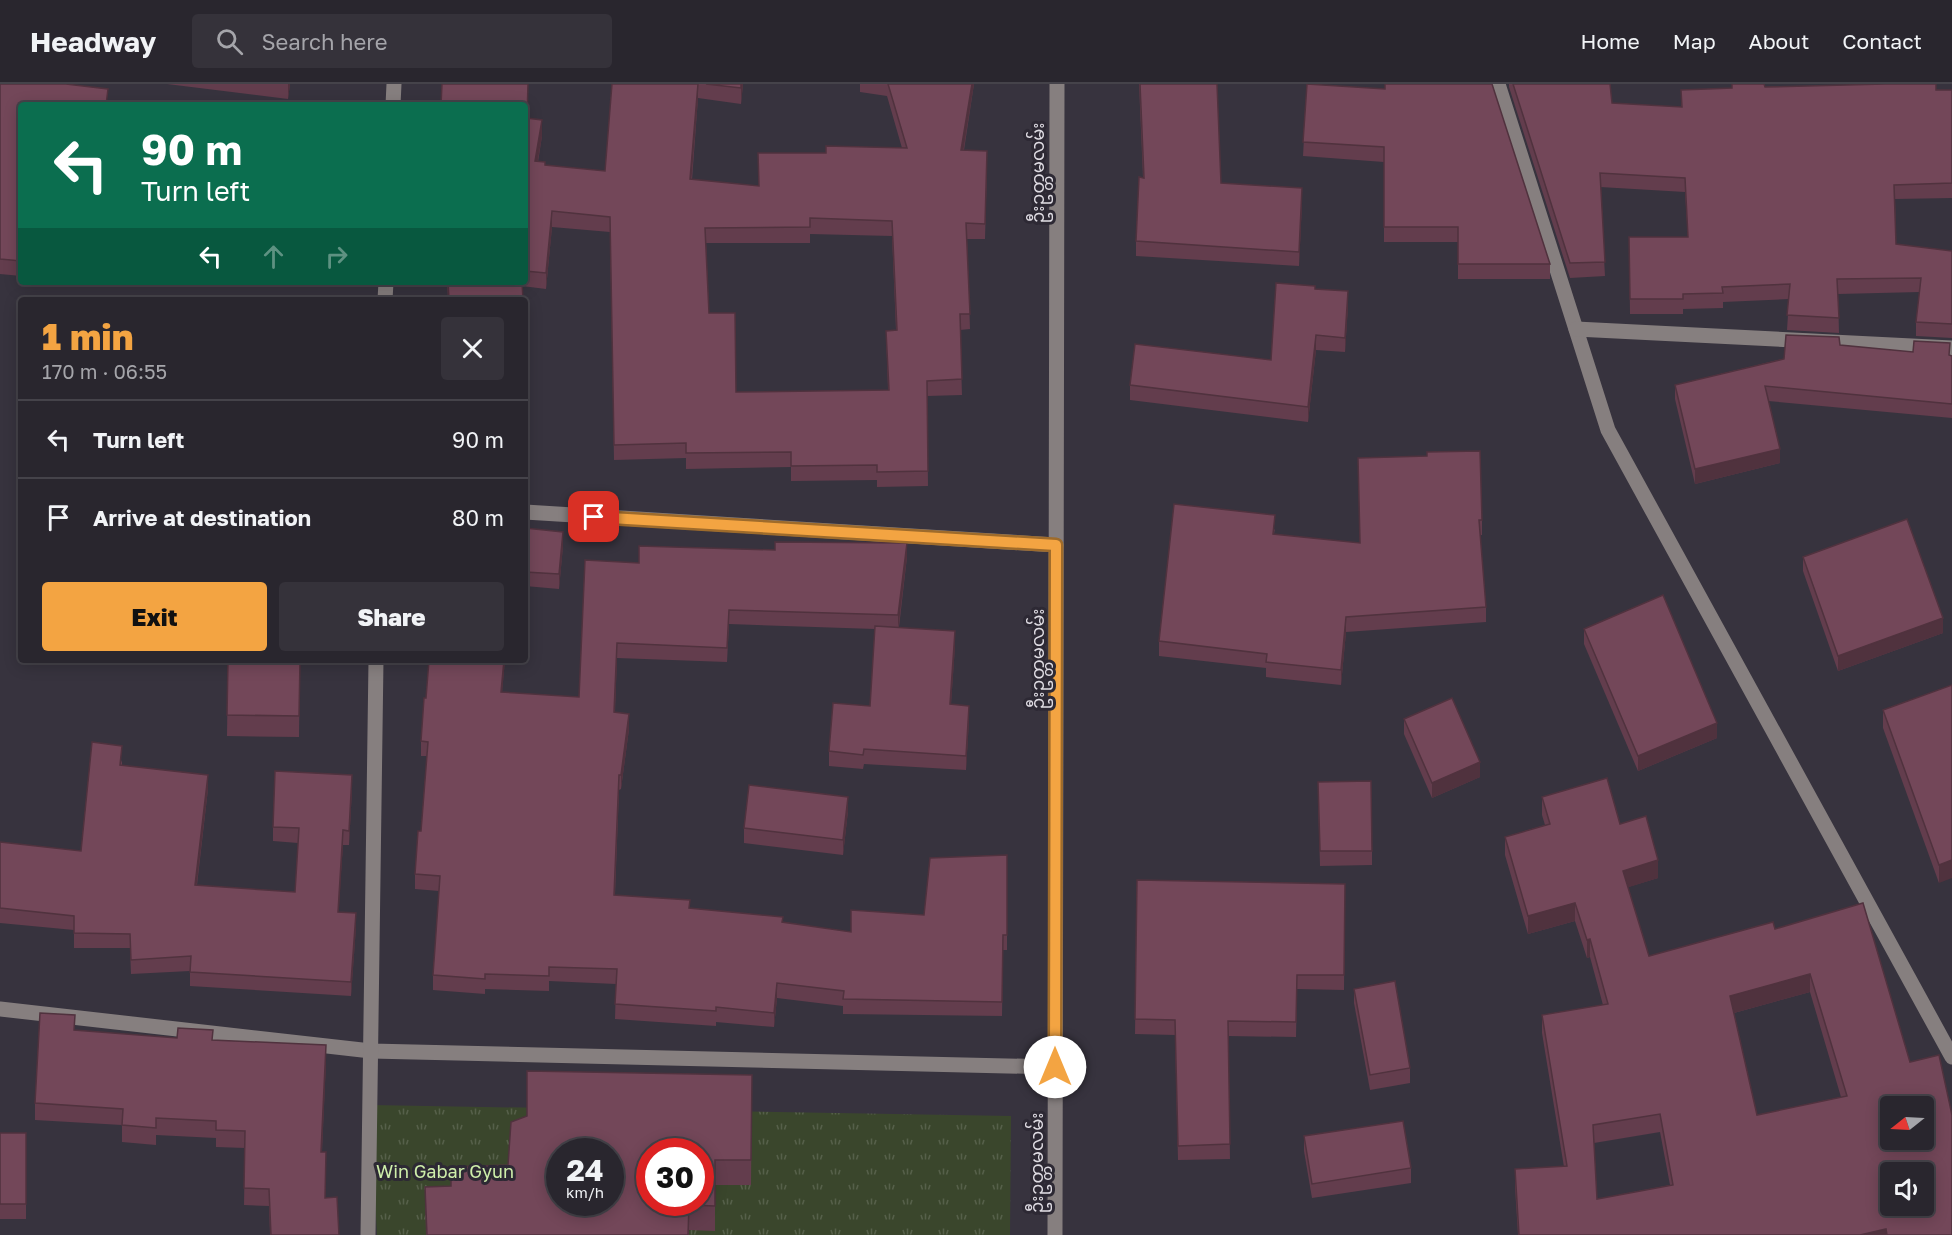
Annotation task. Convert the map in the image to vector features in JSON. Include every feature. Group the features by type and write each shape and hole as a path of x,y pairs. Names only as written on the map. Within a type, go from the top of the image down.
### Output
{"street":[{"path":"393,102 394,84"},
{"name":"ဦးဥတ္တမလမ်း","path":"1055,1235 1057,84"},
{"path":"1498,84 1608,430 1952,1057"},
{"path":"1576,329 1952,348"},
{"path":"528,512 1056,545"},
{"path":"368,1235 376,663"},
{"path":"0,1009 371,1051 1055,1067"}],"green space":[{"name":"Win Gabar Gyun","path":"370,1105 1011,1116 1010,1235 377,1235"}],"building":[{"path":"0,84 66,84 108,89 106,102 18,102 18,261 0,259"},
{"path":"442,84 528,84 527,102 441,102"},
{"path":"612,84 698,84 690,179 759,186 758,153 826,153 826,146 907,148 888,84 972,84 961,150 987,151 985,224 966,223 970,314 960,314 962,379 927,381 928,471 877,472 877,465 791,466 791,452 686,453 686,443 614,445 610,217 552,211 546,273 528,271 528,118 542,120 535,161 545,162 545,165 605,171","holes":["810,218 892,221 897,330 886,331 889,390 736,392 735,313 709,313 705,228 810,227"]},
{"path":"706,84 741,84 741,88"},
{"path":"1140,84 1217,84 1221,183 1302,188 1299,252 1136,241 1139,177 1144,178"},
{"path":"1307,84 1385,89 1385,84 1492,84 1550,264 1458,264 1458,227 1384,227 1384,147 1303,142"},
{"path":"1513,84 1610,84 1612,103 1682,107 1681,90 1732,88 1732,84 1764,84 1765,87 1936,84 1936,90 1952,90 1952,183 1894,185 1896,244 1952,251 1952,324 1916,322 1921,278 1837,279 1839,318 1787,315 1790,284 1722,287 1723,293 1683,294 1683,299 1630,299 1629,237 1688,237 1685,178 1600,173 1605,262 1570,263"},
{"path":"1276,283 1348,291 1345,338 1316,335 1308,407 1130,385 1135,344 1271,360"},
{"path":"448,285 522,285 523,297 449,297"},
{"path":"1786,335 1839,337 1840,345 1913,352 1914,341 1950,343 1952,404 1765,386 1780,449 1695,469 1675,385 1784,359"},
{"path":"1480,451 1482,520 1479,520 1486,607 1346,617 1341,670 1266,662 1267,654 1159,641 1174,504 1275,515 1273,534 1360,543 1358,458 1427,456 1427,452"},
{"path":"1907,519 1943,618 1838,656 1803,557"},
{"path":"528,528 563,532 559,574 528,572"},
{"path":"775,542 907,543 898,615 729,610 727,648 617,643 614,712 629,714 621,775 619,775 614,895 690,900 689,908 783,917 782,922 851,932 851,910 924,915 930,858 1007,855 1007,935 1003,935 1002,1002 843,999 844,991 777,983 774,1013 716,1007 716,1011 615,1004 617,969 549,967 549,976 485,974 485,979 433,975 440,876 415,874 428,742 421,741 429,663 504,663 501,692 579,697 585,560 639,563 639,546 775,550"},
{"path":"1663,595 1717,723 1638,756 1584,629"},
{"path":"875,626 955,631 950,704 969,706 966,756 864,749 863,755 829,751 833,703 870,706"},
{"path":"228,663 300,663 299,716 227,715"},
{"path":"1952,685 1952,860 1939,865 1883,710"},
{"path":"1452,698 1480,762 1432,783 1404,719"},
{"path":"92,742 122,746 120,765 208,775 195,885 295,892 299,828 273,827 275,771 352,775 349,831 343,830 338,912 356,913 351,982 190,972 191,956 131,960 130,934 74,933 74,916 0,908 0,842 81,851"},
{"path":"1607,778 1620,824 1646,816 1658,860 1623,871 1649,956 1773,922 1775,929 1863,903 1910,1062 1939,1055 1952,1115 1952,1235 1887,1235 1886,1229 1860,1235 1519,1235 1515,1169 1567,1166 1542,1015 1608,1004 1590,939 1587,940 1575,903 1528,916 1505,837 1550,824 1542,797","holes":["1810,974 1847,1096 1757,1115 1730,996","1660,1114 1673,1185 1597,1199 1593,1125"]},
{"path":"1371,781 1372,851 1320,851 1318,782"},
{"path":"749,785 848,797 843,840 744,828"},
{"path":"1137,880 1345,884 1344,975 1297,975 1296,1022 1228,1021 1230,1144 1178,1146 1175,1020 1135,1019"},
{"path":"1395,981 1410,1068 1370,1075 1354,989"},
{"path":"40,1013 75,1015 74,1030 177,1038 178,1028 213,1030 212,1040 326,1045 321,1152 326,1152 325,1198 337,1197 339,1235 271,1235 269,1189 244,1188 245,1131 216,1130 216,1121 156,1118 156,1128 122,1125 123,1109 35,1103"},
{"path":"527,1071 752,1075 751,1160 715,1160 715,1206 714,1138 636,1138 636,1216 689,1216 688,1235 427,1235 425,1187 451,1186 451,1167 508,1165 511,1122 527,1116"},
{"path":"1403,1121 1411,1168 1312,1184 1304,1136"},
{"path":"0,1133 26,1133 26,1204 0,1204"}],"route":[{"path":"594,517 1056,545 1055,1067"}]}
